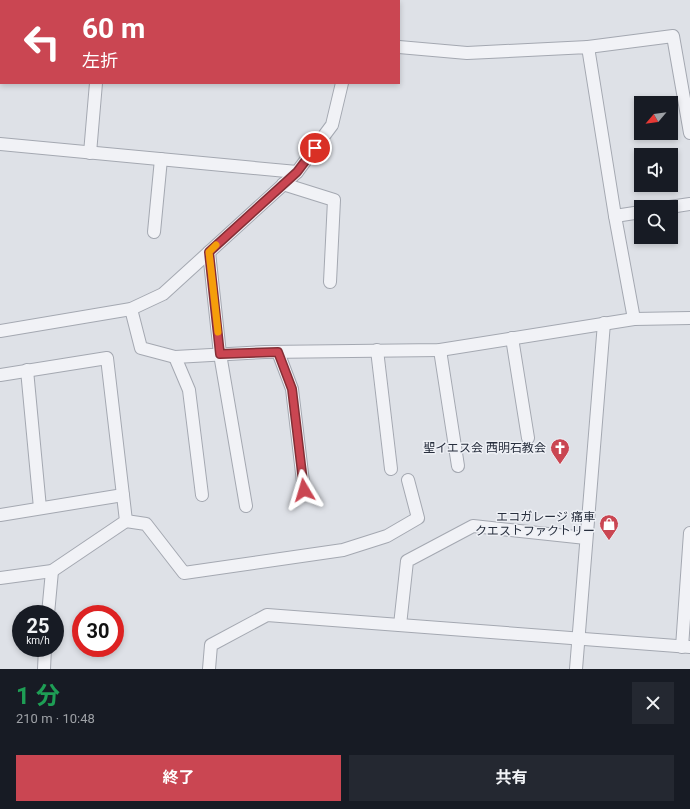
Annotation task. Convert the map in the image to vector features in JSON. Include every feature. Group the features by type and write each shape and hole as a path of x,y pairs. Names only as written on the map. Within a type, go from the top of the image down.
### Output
{"street":[{"path":"400,47 467,53 588,47 673,36 690,133"},
{"path":"588,47 615,216 634,319"},
{"path":"90,153 96,84"},
{"path":"0,331 131,309 163,294 297,172 332,125 342,84"},
{"path":"0,144 297,172"},
{"path":"154,232 161,159"},
{"path":"283,184 334,200 330,282"},
{"path":"678,206 690,204"},
{"path":"615,216 634,213"},
{"path":"209,252 220,354 246,506"},
{"path":"131,309 141,348 175,356 278,352 440,350 634,319 690,318"},
{"path":"576,669 604,323"},
{"path":"512,338 528,438"},
{"path":"377,350 391,469"},
{"path":"440,350 458,466"},
{"path":"278,352 292,389 304,490"},
{"path":"175,356 189,390 202,495"},
{"path":"0,375 108,358 126,521"},
{"path":"27,370 40,508"},
{"path":"0,578 52,572 126,521 146,524 184,574 343,550 387,536 418,518 408,480"},
{"path":"0,515 123,495"},
{"path":"400,625 407,561 473,526 586,538"},
{"path":"209,669 211,645 267,615 686,647 690,533"},
{"path":"49,605 52,572"},
{"path":"44,669 45,657"}],"slow traffic":[{"path":"216,245 209,252 218,332"}],"place":[{"name":"聖イエス会 西明石教会","path":"560,465"},
{"name":"エコガレージ 痛車 クエストファクトリー","path":"609,541"}],"route":[{"path":"304,490 292,389 278,352 220,354 209,252 297,172 315,148"}]}
